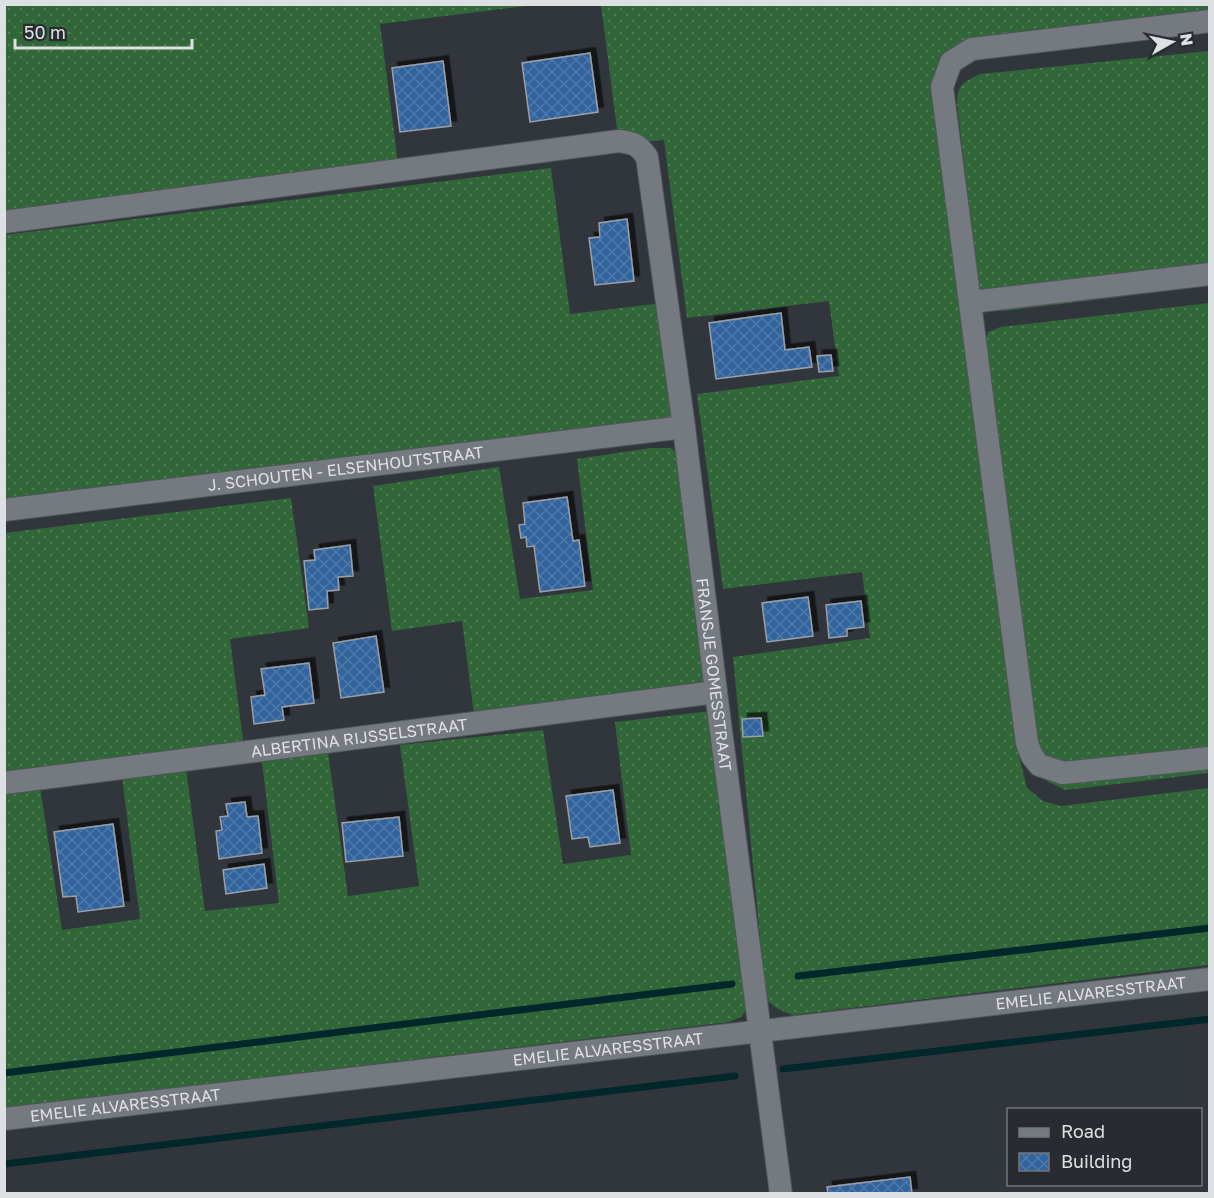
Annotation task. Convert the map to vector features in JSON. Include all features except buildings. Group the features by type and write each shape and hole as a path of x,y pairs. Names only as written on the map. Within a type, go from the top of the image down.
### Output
{"street":[{"path":"1209,21 972,49 951,62 942,87 1027,743 1032,756 1039,765 1063,773 1209,758"},
{"name":"FRANSJE GOMESSTRAAT","path":"4,222 618,141 631,142 641,148 647,157 684,427 781,1194"},
{"path":"971,302 1209,274"},
{"name":"J. SCHOUTEN - ELSENHOUTSTRAAT","path":"4,510 684,427"},
{"name":"ALBERTINA RIJSSELSTRAAT","path":"4,783 716,692"},
{"name":"EMELIE ALVARESSTRAAT","path":"4,1119 1209,979"}],"green space":[{"path":"4,5 535,5 380,24 399,171 5,219"},
{"path":"601,5 1209,5 1209,33 972,60 952,70 938,105 1020,760 1027,788 1043,801 1061,806 1209,788 1209,965 793,1015 778,1009 766,1000 733,657 870,638 862,572 723,589 697,394 839,376 829,301 687,318 664,140 619,144"},
{"path":"1209,51 1209,286 1003,311 989,307 980,297 957,104 958,92 962,85 980,74"},
{"path":"551,168 570,314 663,303 677,425 5,513 4,235"},
{"path":"1209,303 1209,773 1066,790 1048,782 1037,767 985,344 988,332 1001,327"},
{"path":"651,448 671,448 683,459 718,692 475,722 462,621 392,631 373,486 499,467 520,599 593,590 577,459"},
{"path":"291,498 309,628 230,639 244,748 5,778 4,533"},
{"path":"721,710 748,1007 741,1017 729,1022 5,1108 4,791 40,787 62,930 140,919 122,777 186,769 205,911 279,903 262,762 328,753 348,896 419,886 400,745 543,730 563,864 631,855 615,722"}],"waterway":[{"path":"798,976 1210,928"},
{"path":"4,1073 732,984"},
{"path":"783,1069 1210,1019"},
{"path":"4,1164 735,1076"}]}
